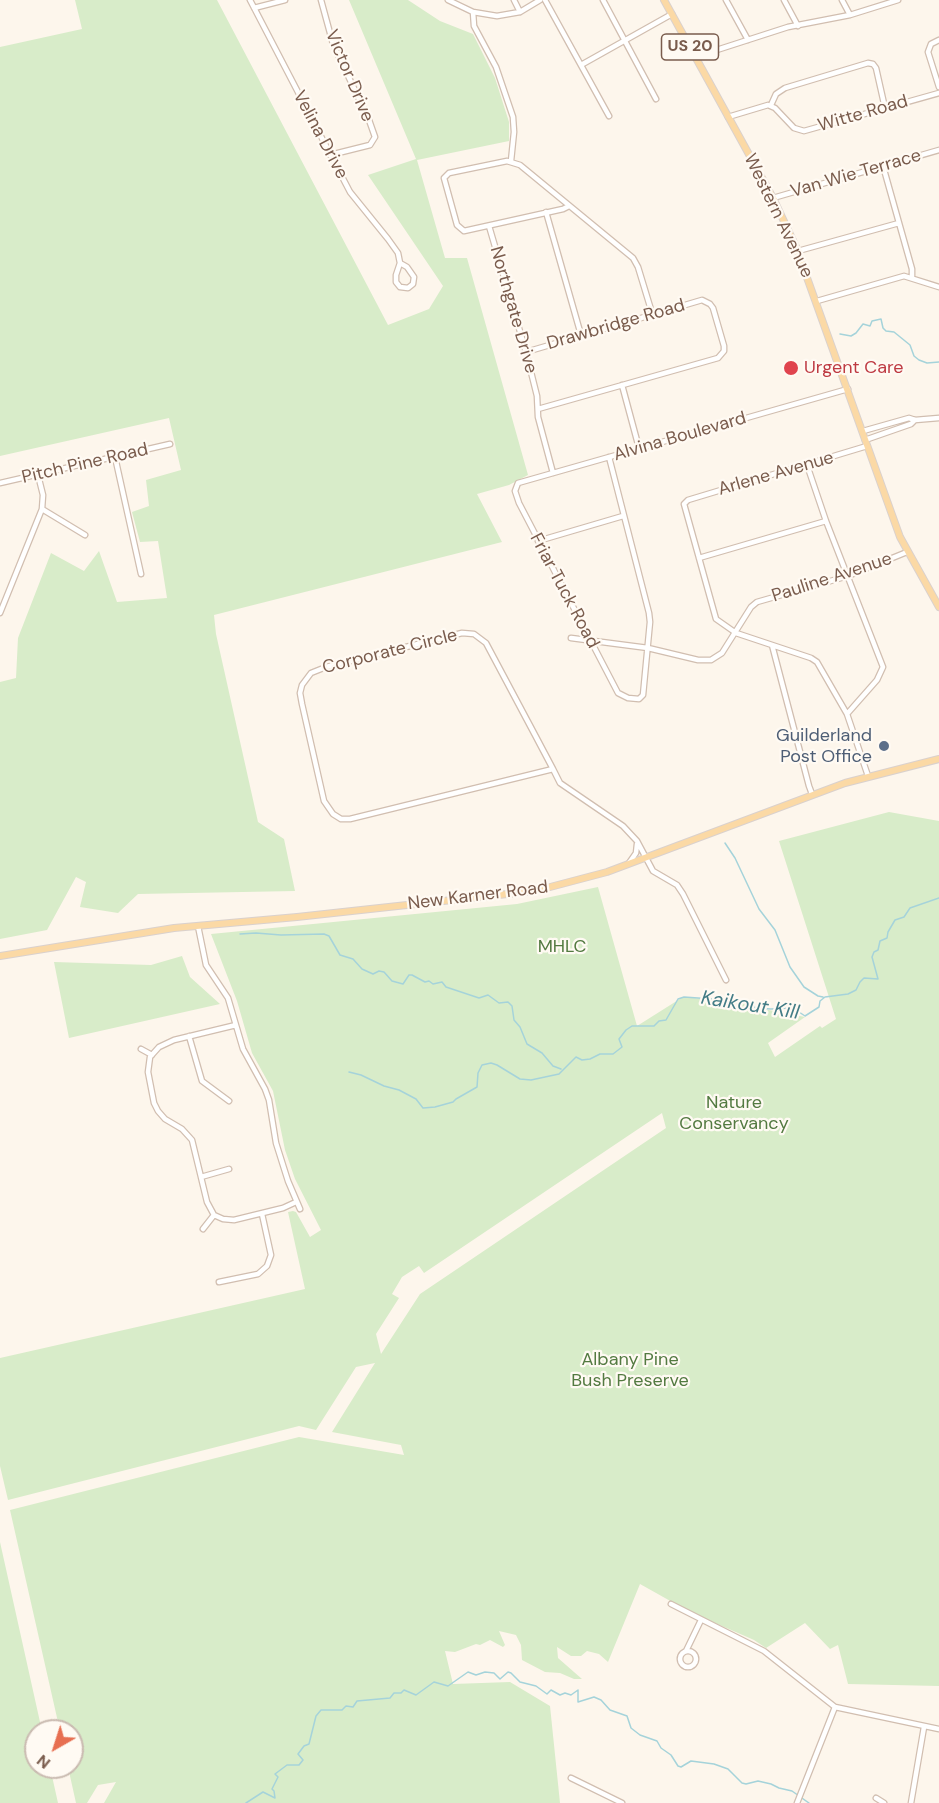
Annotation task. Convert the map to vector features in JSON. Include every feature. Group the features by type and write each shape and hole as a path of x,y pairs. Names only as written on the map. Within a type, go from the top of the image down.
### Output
{"main road":[{"name":"Western Avenue","path":"664,0 773,198 798,251 900,537 938,605"},
{"name":"New Karner Road","path":"0,956 80,942 198,926 522,893 579,880 628,864 812,794 868,776 939,759"}],"street":[{"name":"Velina Drive","path":"250,0 350,192 398,253 400,263 396,282 400,287 408,288 413,284 414,278 407,267 400,263"},
{"path":"254,8 285,0"},
{"name":"Victor Drive","path":"321,0 333,44 375,137 370,145 330,154"},
{"path":"448,0 472,12 497,16 520,12 540,0"},
{"path":"514,0 520,12"},
{"path":"545,0 609,116"},
{"path":"603,0 656,99"},
{"path":"726,0 748,40"},
{"path":"784,0 798,26"},
{"path":"842,0 850,15"},
{"path":"695,57 748,40 850,15 898,0"},
{"path":"472,12 474,26 496,67 513,117 511,161 520,165 633,258 638,267 652,314"},
{"path":"581,65 672,14"},
{"path":"939,40 931,44 928,52 939,87"},
{"path":"728,117 763,105 771,105 776,94 785,88 868,63 873,64 876,68 885,108"},
{"name":"Witte Road","path":"771,105 791,126 800,131 939,93"},
{"name":"Van Wie Terrace","path":"773,198 939,150"},
{"name":"Northgate Drive","path":"511,161 449,173 444,178 458,228 467,231 489,226 526,352 540,425 553,473"},
{"path":"883,166 912,269 912,278"},
{"path":"489,226 568,206"},
{"path":"546,212 580,335"},
{"path":"798,251 899,223"},
{"path":"817,301 904,276 939,287"},
{"name":"Drawbridge Road","path":"526,352 694,302 707,301 713,308 724,346 723,354 718,358 622,385"},
{"path":"538,409 622,385 639,448"},
{"name":"Alvina Boulevard","path":"516,487 523,481 848,388"},
{"path":"862,431 909,418 915,420 939,418"},
{"name":"Arlene Avenue","path":"699,558 685,502 688,500 807,465 866,443 911,424 915,420"},
{"name":"Pitch Pine Road","path":"0,483 170,444"},
{"path":"115,457 141,574"},
{"path":"609,457 650,613 648,648"},
{"path":"807,465 826,521 881,658 883,670 874,684 847,714"},
{"path":"0,612 42,509 43,495 38,475"},
{"name":"Friar Tuck Road","path":"516,487 519,503 538,542 618,693 628,698 641,697 648,648"},
{"path":"42,509 85,535"},
{"path":"538,542 623,516"},
{"path":"826,521 699,558 716,619 736,633 814,659 823,670 847,714 868,776"},
{"name":"Pauline Avenue","path":"571,638 648,648 700,660 711,660 722,653 751,607 757,602 848,576 907,552"},
{"name":"Corporate Circle","path":"553,769 350,819 341,819 333,814 324,801 302,704 300,693 302,685 311,673 326,667 462,633 474,634 486,643 564,788 617,821 637,841 653,870 677,885 726,980"},
{"path":"772,645 812,794"},
{"path":"628,864 636,853 637,841"},
{"path":"198,926 203,958 228,999 243,1048 265,1089 276,1143 300,1209"},
{"path":"236,1025 164,1043 152,1055 149,1062 148,1072 154,1103 165,1119 182,1129 192,1140 207,1202 214,1215 234,1220 283,1208 296,1202"},
{"path":"189,1036 202,1081 230,1101"},
{"path":"141,1049 152,1055"},
{"path":"201,1177 229,1169"},
{"path":"219,1282 258,1274 267,1266 271,1255 262,1214"},
{"path":"203,1229 214,1215"},
{"path":"671,1604 764,1651 836,1707 939,1730"},
{"path":"686,1651 701,1620"},
{"path":"797,1803 836,1707"},
{"path":"911,1803 924,1727"},
{"path":"571,1778 622,1803"},
{"path":"876,1798 885,1803"}],"green space":[{"path":"75,0 217,0 388,325 429,309 443,286 368,175 416,159 349,0 408,0 440,21 473,34 495,78 509,122 509,141 417,160 445,258 467,258 528,475 509,485 477,494 502,542 214,615 216,634 258,822 284,839 295,891 138,894 118,913 80,907 86,882 76,877 47,930 0,939 0,682 16,678 18,638 51,553 84,571 99,551 117,602 167,598 158,541 140,542 132,512 149,506 146,480 181,470 169,418 0,456 0,47 82,29"},
{"path":"889,812 939,821 939,1686 848,1684 838,1645 830,1649 805,1623 766,1648 754,1640 690,1612 640,1584 608,1662 599,1654 587,1651 581,1656 571,1656 557,1647 558,1658 582,1679 574,1679 560,1673 545,1672 522,1660 521,1645 516,1635 499,1631 505,1645 503,1647 490,1640 455,1652 445,1651 453,1684 510,1682 550,1706 560,1803 104,1803 116,1782 98,1785 87,1803 76,1803 71,1779 84,1779 84,1719 57,1719 10,1510 299,1437 404,1455 401,1445 332,1432 375,1363 356,1367 316,1430 299,1426 8,1500 0,1466 0,1358 305,1289 288,1212 296,1212 310,1237 321,1230 295,1179 285,1150 273,1091 252,1053 237,1001 211,934 517,904 598,887 637,1026 683,997 746,1003 748,1006 805,1017 768,1043 775,1057 820,1026 822,1028 836,1019 779,841","holes":["662,1113 666,1128 420,1294 381,1354 376,1334 399,1298 392,1294 402,1277 419,1266 424,1273"]},
{"path":"182,956 190,977 220,1004 69,1038 54,962 151,965"},
{"path":"0,1542 39,1719 24,1719 24,1779 53,1779 58,1803 0,1803"}],"waterway":[{"path":"840,334 851,336 863,324 870,326 872,321 881,319 883,328 894,332 910,345 914,356 919,360 927,363 939,362"},
{"path":"725,843 735,858 759,909 775,930 790,967 804,987 823,997"},
{"name":"Kaikout Kill","path":"349,1072 399,1090 416,1099 423,1108 435,1107 453,1102 477,1087 478,1073 482,1065 491,1063 520,1079 531,1080 559,1074 576,1057 582,1060 600,1054 613,1054 622,1047 619,1039 626,1030 632,1026 654,1026 659,1021 666,1020 678,999 684,997 753,1003 755,1008 790,1008 805,1016 819,1007 820,1001 825,997 848,994 856,990 864,978 878,979 872,957 878,950 880,941 887,938 895,920 904,917 910,908 939,898"},
{"path":"240,934 324,934 329,936 340,955 353,959 362,969 373,974 379,971 384,972 392,981 403,984 409,975 412,975 433,984 442,982 446,987 479,998 488,995 499,1003 508,1002 512,1006 514,1020 520,1027 527,1044 542,1053 553,1066 561,1069"},
{"path":"246,1803 263,1792 275,1798 272,1789 278,1777 275,1774 287,1765 299,1765 303,1760 298,1754 304,1746 309,1744 316,1716 321,1710 342,1710 346,1706 353,1707 357,1701 390,1698 394,1693 401,1693 404,1690 416,1695 434,1682 448,1686 468,1672 476,1675 485,1672 494,1673 500,1679 508,1672 520,1682 536,1686 547,1694 551,1690 560,1695 565,1693 571,1695 578,1690 578,1702 594,1697 601,1700 610,1710 627,1716 631,1728 640,1735 657,1741 678,1766 681,1767 691,1761 714,1764 728,1769 742,1783 758,1781 771,1784 792,1791 809,1803"}],"place":[{"name":"Urgent Care","path":"791,368"},
{"name":"Guilderland Post Office","path":"884,746"}],"park label":[{"name":"MHLC","path":"562,947"},
{"name":"Nature Conservancy","path":"734,1113"},
{"name":"Albany Pine Bush Preserve","path":"630,1370"}]}
